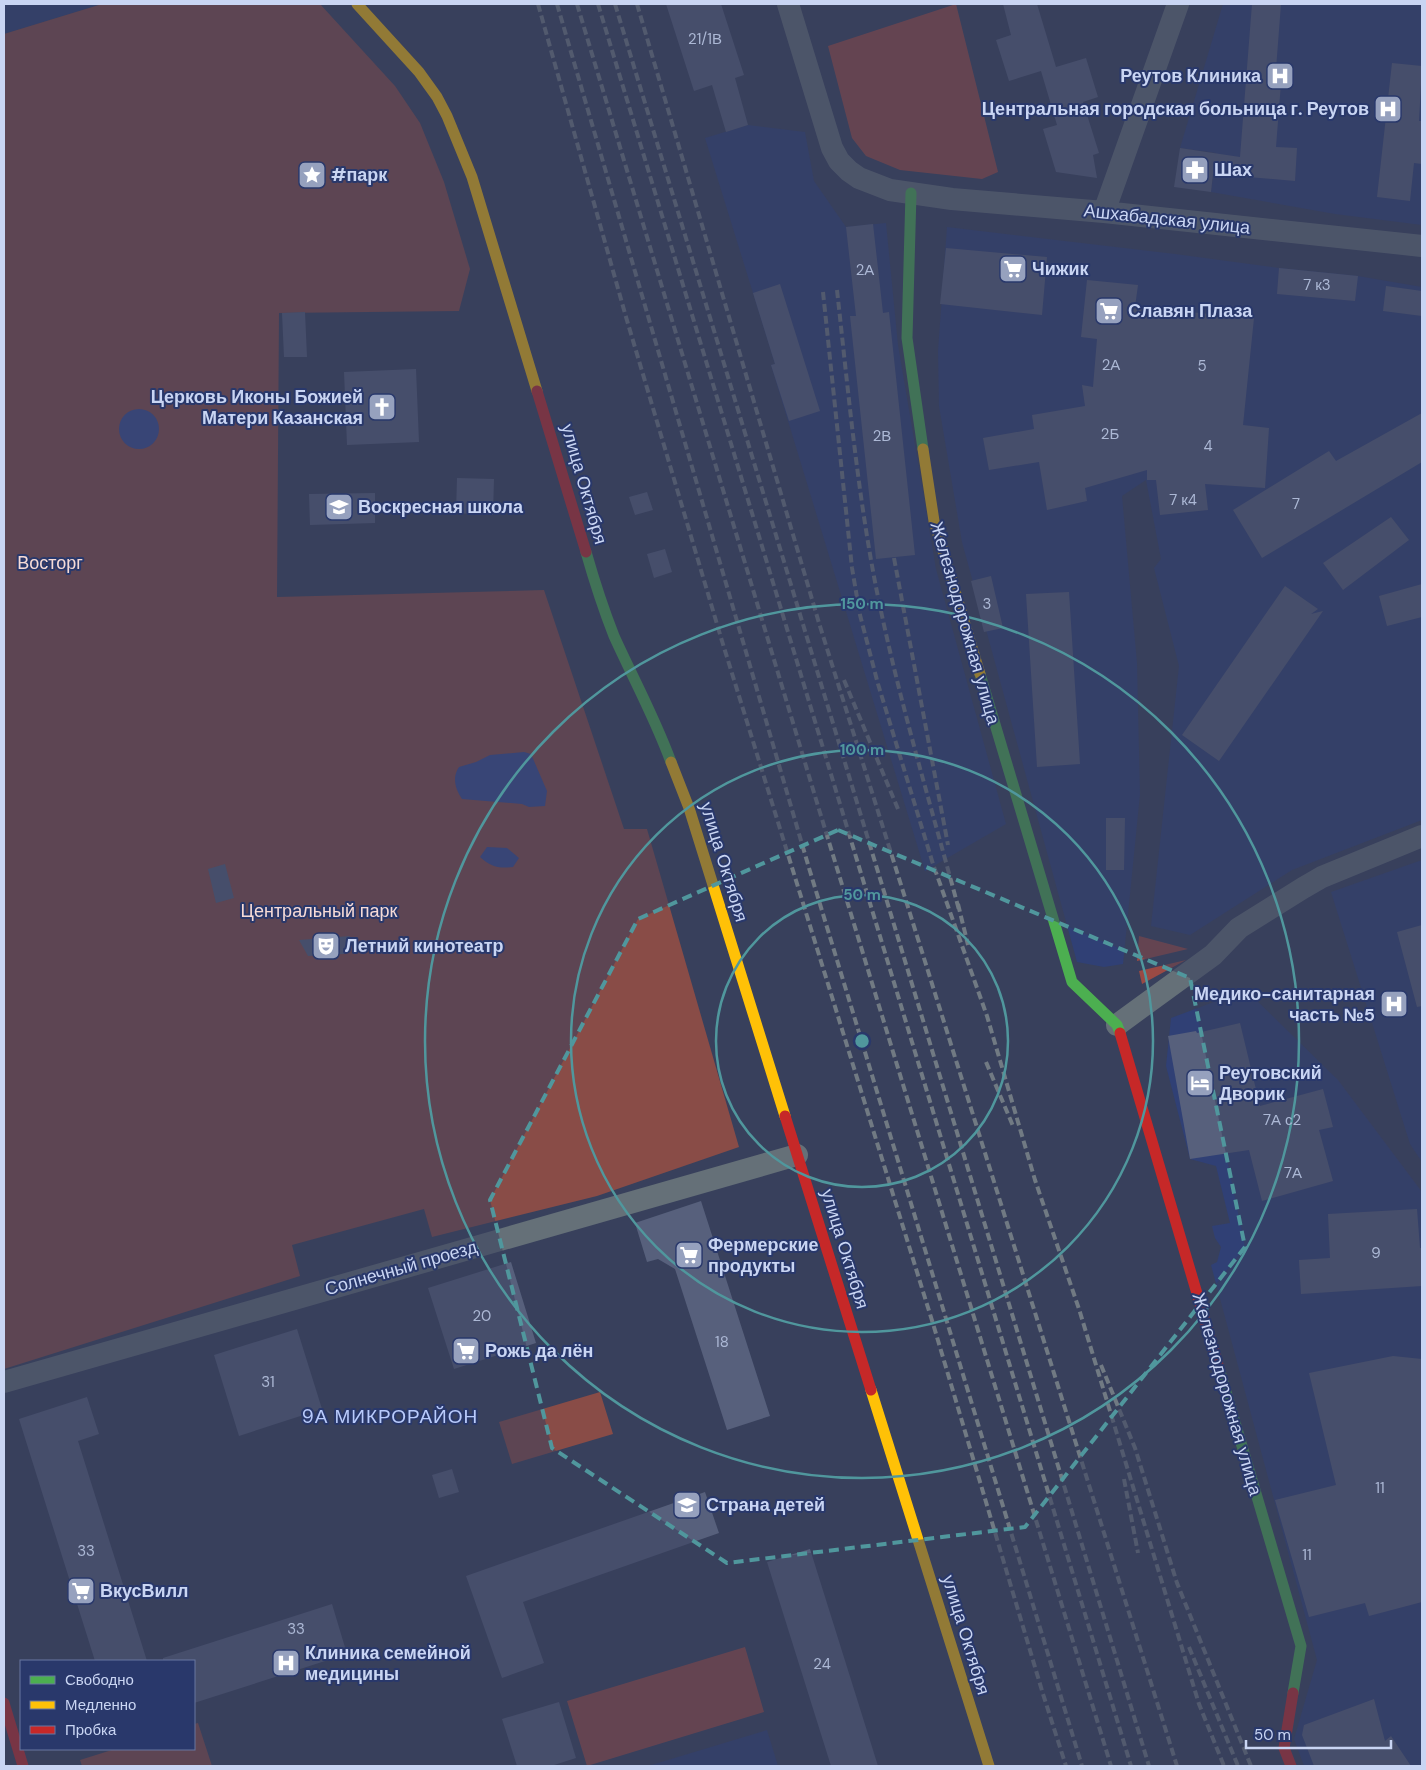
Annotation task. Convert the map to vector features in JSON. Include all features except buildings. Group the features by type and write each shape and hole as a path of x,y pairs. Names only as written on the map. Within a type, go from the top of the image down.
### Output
{"street":[{"name":"улица Октября","path":"357,4 405,56 437,98 451,124 472,177 601,602 615,637 673,762 798,1154 989,1766"},
{"name":"Ашхабадская улица","path":"788,4 832,148 839,161 859,178 890,190 952,200 1104,212 1422,246"},
{"path":"1104,212 1178,4"},
{"name":"Железнодорожная улица","path":"911,193 907,338 934,521 1072,982 1117,1025 1301,1646 1284,1748 1291,1766"},
{"path":"1117,1025 1212,955 1239,928 1303,888 1322,877 1422,836"},
{"name":"Солнечный проезд","path":"4,1382 798,1154"},
{"path":"4,1703 23,1766"}],"highlighted area":[{"path":"838,830 1190,978 1245,1247 1025,1527 727,1563 552,1448 490,1200 638,919"}],"shaded area":[{"path":"4,4 102,4 4,34"},
{"path":"956,4 998,172 982,179 900,170 866,156 852,138 828,46"},
{"name":"Реутов Клиника","path":"1223,4 1422,4 1422,225 1335,214 1211,192 1216,153 1180,148"},
{"path":"748,125 805,132 814,181 846,227 886,223 898,345 936,569 1006,824 925,871 771,365 775,364 705,138"},
{"path":"947,227 1358,276 1422,287 1422,820 1292,870 1190,935 1151,926 1179,666 1154,568 1161,559 1146,480 1122,496 1137,663 1140,794 1123,964 1104,967 1077,962 962,542 939,406 938,351"},
{"path":"139,409 153,415 159,429 153,443 139,449 125,443 119,429 125,415"},
{"path":"524,752 531,754 547,791 545,806 529,807 522,804 462,799 455,783 459,767 490,755"},
{"path":"487,847 507,848 519,858 513,867 503,868 495,866 487,863 480,857"},
{"name":"Медико-санитарная часть №5","path":"1422,860 1422,1162 1410,1144 1331,892"},
{"path":"1139,936 1188,949 1137,961"},
{"path":"1186,960 1142,984 1139,971"},
{"path":"1246,990 1338,1080 1422,1192 1422,1766 1304,1766 1294,1739 1317,1660 1211,1265 1217,1262 1221,1247 1215,1238 1212,1226 1230,1223 1216,1166 1190,1159 1166,1066 1171,1018"},
{"path":"745,1647 764,1712 587,1766 567,1701"},
{"path":"767,1730 778,1766 648,1766"}],"green space":[{"name":"Центральный парк","path":"102,4 320,4 395,86 420,123 444,182 470,269 459,311 279,313 277,597 544,590 624,829 647,829 739,1147 597,1196 432,1237 424,1209 292,1245 300,1276 4,1369 4,34"},
{"path":"600,1392 613,1434 512,1464 499,1422"},
{"path":"198,1723 212,1766 82,1766 80,1760 112,1750 195,1750 195,1724"}],"railway":[{"path":"538,4 626,317 722,641 934,1327 1066,1766"},
{"path":"557,4 809,868 1082,1766"},
{"path":"577,4 818,806 1111,1766"},
{"path":"598,4 1131,1766"},
{"path":"615,4 1149,1766"},
{"path":"637,4 819,623 1177,1766"},
{"path":"837,290 858,476 876,587 904,709 959,910"},
{"path":"823,292 852,568 860,615 878,684 933,864 987,1016 1035,1180 1079,1309 1199,1704 1224,1766"},
{"path":"894,558 948,845"},
{"path":"844,680 898,809"},
{"path":"958,904 968,945"},
{"path":"986,1062 1013,1126"},
{"path":"1101,1365 1135,1448 1177,1583 1251,1766"},
{"path":"1124,1479 1138,1553"},
{"path":"1189,1647 1238,1766"}],"traffic: fast":[{"path":"911,193 907,338 923,449"},
{"path":"586,552 614,636 651,714 671,762"},
{"path":"980,674 1072,982 1117,1025 1120,1033"},
{"path":"1219,1368 1301,1646 1293,1693"}],"traffic: slow":[{"path":"357,4 419,72 437,97 447,116 472,177 537,391"},
{"path":"923,449 934,521 980,674"},
{"path":"671,762 689,808 785,1116"},
{"path":"871,1390 989,1766"}],"traffic: jam":[{"path":"537,391 586,552"},
{"path":"1120,1033 1219,1368"},
{"path":"785,1116 871,1390"},
{"path":"1291,1766 1284,1748 1293,1693"},
{"path":"4,1703 23,1766"}],"place":[{"name":"Реутов Клиника","path":"1280,76"},
{"name":"Центральная городская больница г. Реутов","path":"1388,109"},
{"name":"Шах","path":"1195,170"},
{"name":"#парк","path":"312,175"},
{"name":"Чижик","path":"1013,269"},
{"name":"Славян Плаза","path":"1109,311"},
{"name":"Церковь Иконы Божией Матери Казанская","path":"382,407"},
{"name":"Воскресная школа","path":"339,507"},
{"name":"Летний кинотеатр","path":"326,946"},
{"name":"Медико-санитарная часть №5","path":"1394,1004"},
{"name":"Реутовский Дворик","path":"1200,1083"},
{"name":"Фермерские продукты","path":"689,1255"},
{"name":"Рожь да лён","path":"466,1351"},
{"name":"Страна детей","path":"687,1505"},
{"name":"ВкусВилл","path":"81,1591"},
{"name":"Клиника семейной медицины","path":"286,1663"}],"district":[{"name":"9А МИКРОРАЙОН","path":"390,1416"}],"park label":[{"name":"Восторг","path":"50,563"}]}
